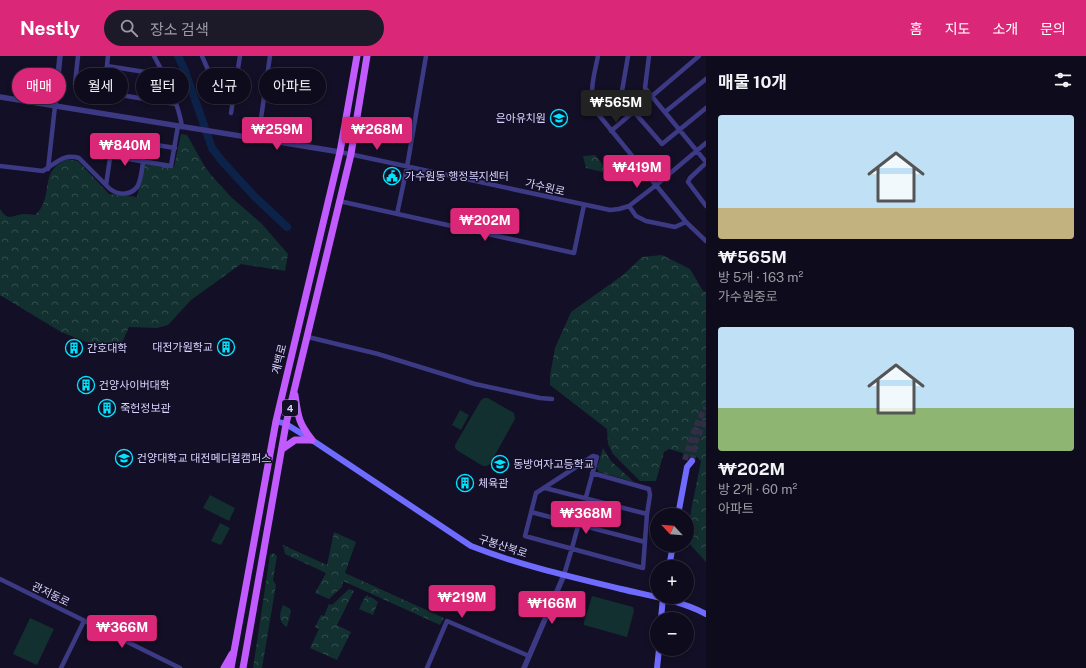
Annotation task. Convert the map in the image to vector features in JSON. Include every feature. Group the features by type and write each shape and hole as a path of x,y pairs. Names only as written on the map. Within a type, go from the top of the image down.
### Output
{"main road":[{"name":"계백로","path":"231,668 276,421 340,152 357,56"},
{"name":"계백로","path":"244,667 286,424 351,154 367,56"},
{"path":"294,390 297,414 300,423 312,440"},
{"name":"구봉산북로","path":"276,421 286,424 312,440 471,546 488,553 564,575 650,595"},
{"path":"282,449 295,440 312,440"},
{"path":"679,508 688,461"},
{"name":"구봉산북로","path":"681,604 706,614"},
{"path":"224,668 234,651"},
{"path":"657,668 658,656"}],"street":[{"path":"48,168 60,56"},
{"path":"77,68 78,56"},
{"path":"108,56 107,66 136,71"},
{"path":"154,56 160,68"},
{"path":"202,56 207,68"},
{"path":"238,68 240,56"},
{"path":"258,139 270,56"},
{"path":"397,214 407,167 426,56"},
{"path":"598,56 591,95 594,107 604,124 611,130 655,186 686,222 706,241"},
{"path":"628,56 621,97 662,144 706,108"},
{"path":"649,56 645,88 706,163 690,178 688,182 706,206"},
{"path":"611,130 699,56"},
{"path":"665,112 706,79"},
{"path":"0,97 340,152"},
{"path":"110,156 171,166 180,127 180,116 176,104"},
{"path":"231,113 232,104"},
{"path":"106,185 113,138 174,148"},
{"name":"가수원로","path":"340,152 584,206 619,210 629,206 655,186 706,143"},
{"path":"0,166 39,172 48,168 65,156 74,156 79,158 114,192 129,193 137,187 143,162"},
{"path":"339,201 574,253 584,206"},
{"path":"629,206 636,216 646,221 675,227 686,222"},
{"path":"308,336 378,354 475,384 540,398 552,399"},
{"path":"524,668 564,575 572,548 579,525 586,498 592,473 596,457 593,456 536,493 525,536 572,548 643,568 650,495 649,489 592,473"},
{"path":"545,488 647,514"},
{"path":"531,512 646,542"},
{"name":"관저동로","path":"0,579 180,668"},
{"path":"61,668 84,621"},
{"path":"427,668 448,621 529,656"}],"green space":[{"path":"181,134 187,135 205,167 212,176 231,197 262,224 288,254 285,271 241,264 191,300 168,325 157,328 129,327 117,354 61,332 0,295 0,209 8,217 21,214 35,215 40,210 45,199 48,182 52,171 55,167 67,159 78,161 109,194 137,197 144,165 174,167"},
{"path":"595,155 603,165 603,172 586,168 583,156"},
{"path":"662,255 690,269 703,291 706,292 706,562 694,549 694,508 692,508 701,461 697,457 669,449 664,452 656,481 640,481 613,454 608,444 607,429 550,385 550,376 555,348 571,312 623,275 642,257"},
{"path":"488,398 514,413 515,419 490,464 487,466 483,466 455,448 455,445 481,400"},
{"path":"460,410 469,415 461,430 452,425"},
{"path":"603,448 611,461 634,482 599,472 597,468"},
{"path":"210,495 235,508 229,521 203,508"},
{"path":"220,523 230,528 221,545 211,541"},
{"path":"334,532 356,542 345,573 444,618 440,625 343,581 342,587 329,599 315,593 326,573 285,554 283,545 327,565"},
{"path":"273,553 277,556 273,580 276,585 262,668 253,668 270,555"},
{"path":"349,589 354,591 337,625 351,632 337,660 310,648 319,629 315,627 321,615 324,616 329,604 332,605"},
{"path":"368,595 368,597 371,597 378,602 373,615 359,609 365,597"},
{"path":"592,596 633,607 634,611 627,637 584,625"},
{"path":"283,605 291,611 287,627 282,623 280,618"},
{"path":"30,618 54,629 37,665 13,654"}],"waterway":[{"path":"178,56 185,71 212,148 255,197 287,227"}],"tunnel":[{"path":"685,460 699,420 706,407"},
{"path":"692,461 696,440 706,419"}],"place":[{"name":"은아유치원","path":"559,118"},
{"name":"가수원동 행정복지센터","path":"392,176"},
{"name":"대전가원학교","path":"226,347"},
{"name":"간호대학","path":"74,348"},
{"name":"건양사이버대학","path":"86,385"},
{"name":"죽헌정보관","path":"107,408"},
{"name":"건양대학교 대전메디컬캠퍼스","path":"124,458"},
{"name":"동방여자고등학교","path":"500,464"},
{"name":"체육관","path":"465,483"}]}
